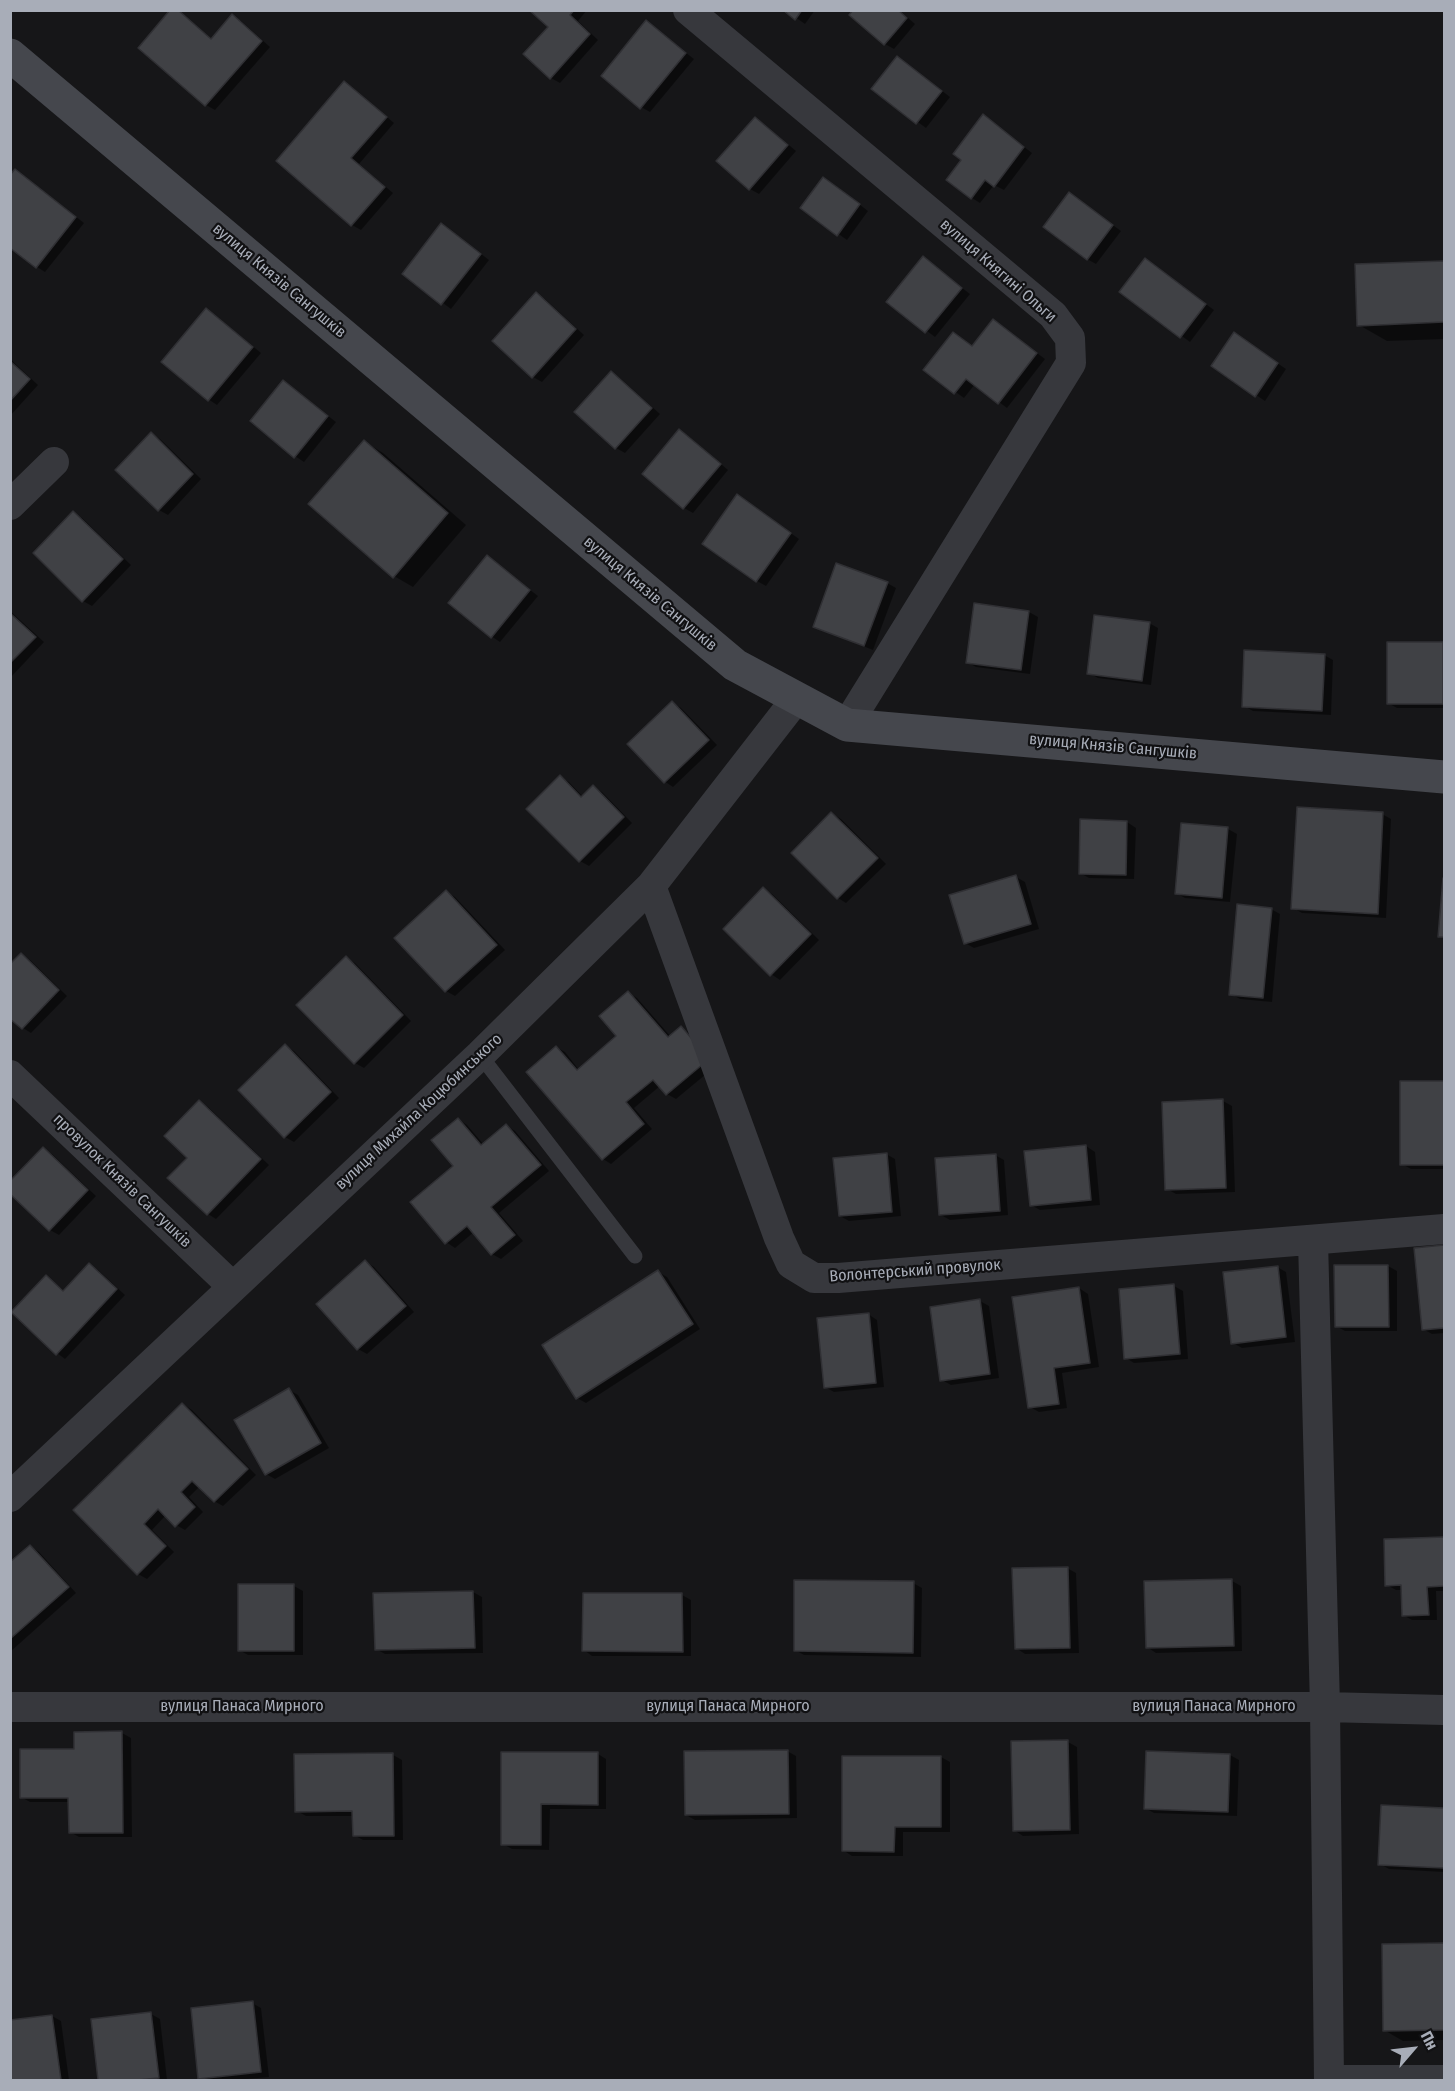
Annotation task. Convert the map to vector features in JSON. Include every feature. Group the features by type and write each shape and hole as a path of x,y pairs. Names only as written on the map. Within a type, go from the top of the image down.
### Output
{"main road":[{"name":"вулиця Князів Сангушків","path":"10,55 735,665 847,725 1444,777"}],"street":[{"name":"вулиця Княгині Ольги","path":"688,10 1053,315 1070,338 1071,363 847,725"},
{"path":"10,505 54,462"},
{"name":"вулиця Михайла Коцюбинського","path":"10,1497 480,1055 651,886 797,698"},
{"name":"Волонтерський провулок","path":"651,886 779,1238 791,1264 814,1278 838,1278 1444,1229"},
{"name":"провулок Князів Сангушків","path":"10,1075 233,1287"},
{"path":"1313,1240 1325,1707 1329,2080 1444,2080"},
{"name":"вулиця Панаса Мирного","path":"10,1707 1325,1707 1444,1710"}],"lane":[{"path":"480,1055 635,1256"}],"building":[{"path":"170,10 178,10 211,39 232,14 262,41 205,106 138,48"},
{"path":"529,10 574,10 570,15 590,34 550,79 523,54 548,27"},
{"path":"783,10 802,10 795,20"},
{"path":"853,10 898,10 907,18 884,45 849,15"},
{"path":"646,20 686,53 640,109 601,76"},
{"path":"897,56 942,91 916,124 871,89"},
{"path":"344,81 387,117 351,158 385,187 351,226 276,161"},
{"path":"983,114 1024,147 994,187 985,180 971,199 946,180 961,160 953,154"},
{"path":"755,117 788,145 749,190 716,161"},
{"path":"15,169 76,217 36,268 10,248 10,175"},
{"path":"823,177 860,204 837,236 800,208"},
{"path":"1069,192 1113,225 1087,260 1043,227"},
{"path":"441,223 481,254 441,305 402,274"},
{"path":"923,256 962,288 925,333 886,302"},
{"path":"1145,258 1206,304 1180,338 1119,292"},
{"path":"1444,261 1444,322 1357,326 1355,264"},
{"path":"536,292 576,329 532,378 492,341"},
{"path":"206,308 253,347 208,401 161,362"},
{"path":"993,319 1037,353 998,404 966,379 954,394 923,370 953,332 972,346"},
{"path":"1234,332 1278,363 1255,397 1211,366"},
{"path":"10,361 30,379 10,401"},
{"path":"611,371 652,408 615,449 574,412"},
{"path":"283,380 328,416 294,458 250,421"},
{"path":"679,429 721,464 683,509 642,474"},
{"path":"151,432 193,474 158,511 115,470"},
{"path":"364,440 448,513 393,578 308,504"},
{"path":"737,494 791,533 756,582 702,544"},
{"path":"73,511 123,559 82,602 33,553"},
{"path":"487,555 530,590 491,638 448,603"},
{"path":"836,563 888,582 864,646 813,627"},
{"path":"974,603 1029,611 1021,670 966,663"},
{"path":"10,613 36,637 10,663"},
{"path":"1094,615 1150,622 1142,681 1087,674"},
{"path":"1387,642 1443,642 1443,704 1387,704"},
{"path":"1244,650 1325,654 1322,711 1242,707"},
{"path":"672,701 709,740 664,783 627,744"},
{"path":"560,775 581,797 593,785 624,817 579,862 526,809"},
{"path":"1297,807 1383,812 1378,914 1291,909"},
{"path":"831,812 878,858 837,899 791,853"},
{"path":"1080,819 1127,821 1126,875 1079,874"},
{"path":"1181,823 1228,827 1222,898 1175,894"},
{"path":"1016,875 1031,924 964,944 949,895"},
{"path":"1443,878 1444,937 1438,937"},
{"path":"763,887 811,934 770,976 723,929"},
{"path":"446,890 497,945 445,992 394,938"},
{"path":"1237,904 1272,908 1263,998 1229,995"},
{"path":"21,953 59,990 22,1029 10,1019 10,964"},
{"path":"346,956 403,1015 354,1064 296,1005"},
{"path":"628,991 668,1037 681,1026 709,1059 666,1095 653,1080 626,1102 644,1124 602,1160 526,1072 556,1046 577,1070 616,1036 599,1016"},
{"path":"285,1044 331,1092 284,1138 238,1090"},
{"path":"1400,1081 1444,1081 1444,1165 1400,1165"},
{"path":"1223,1099 1226,1188 1165,1190 1162,1102"},
{"path":"199,1100 261,1159 207,1215 167,1178 187,1158 164,1136"},
{"path":"458,1118 481,1145 506,1124 541,1165 491,1207 515,1235 491,1255 467,1226 445,1244 410,1202 453,1166 431,1140"},
{"path":"1086,1145 1091,1200 1030,1206 1024,1151"},
{"path":"43,1147 88,1190 49,1231 10,1194 10,1181"},
{"path":"887,1153 892,1212 839,1216 833,1158"},
{"path":"996,1154 1000,1211 939,1215 935,1158"},
{"path":"1444,1245 1444,1328 1422,1330 1414,1248"},
{"path":"365,1260 406,1306 357,1350 316,1304"},
{"path":"89,1263 117,1289 56,1355 11,1312 46,1275 63,1291"},
{"path":"1334,1265 1388,1265 1389,1327 1335,1327"},
{"path":"1278,1266 1286,1337 1231,1344 1223,1272"},
{"path":"658,1270 693,1324 576,1399 542,1345"},
{"path":"1174,1284 1180,1354 1124,1359 1119,1289"},
{"path":"1079,1287 1090,1363 1054,1368 1059,1404 1028,1408 1012,1297"},
{"path":"980,1299 990,1374 940,1381 930,1307"},
{"path":"869,1313 876,1383 824,1388 817,1318"},
{"path":"289,1388 321,1443 265,1475 234,1420"},
{"path":"182,1403 248,1469 214,1502 192,1481 181,1492 195,1507 175,1527 158,1509 144,1524 166,1546 137,1575 73,1510"},
{"path":"1444,1537 1444,1586 1427,1587 1429,1615 1402,1616 1401,1585 1385,1586 1384,1539"},
{"path":"30,1545 69,1587 10,1639 10,1562"},
{"path":"1068,1567 1070,1648 1015,1649 1012,1568"},
{"path":"1232,1579 1234,1646 1146,1648 1144,1581"},
{"path":"794,1580 914,1581 913,1653 794,1651"},
{"path":"238,1584 294,1584 294,1651 238,1651"},
{"path":"473,1591 475,1648 375,1650 373,1593"},
{"path":"583,1593 682,1593 683,1652 582,1651"},
{"path":"122,1731 123,1833 69,1833 68,1798 20,1798 20,1749 74,1749 74,1732"},
{"path":"1068,1740 1070,1830 1013,1831 1011,1741"},
{"path":"788,1750 789,1814 685,1815 684,1751"},
{"path":"1146,1751 1230,1754 1228,1812 1144,1809"},
{"path":"501,1752 598,1752 598,1805 541,1804 541,1845 501,1845"},
{"path":"393,1753 394,1836 353,1836 352,1811 295,1812 294,1754"},
{"path":"842,1756 941,1756 941,1827 895,1827 894,1852 842,1851"},
{"path":"1381,1805 1444,1808 1444,1868 1378,1865"},
{"path":"1444,1943 1444,2030 1383,2031 1382,1944"},
{"path":"253,2001 261,2072 198,2079 191,2008"},
{"path":"151,2012 159,2078 98,2080 91,2019"},
{"path":"52,2015 61,2080 10,2080 10,2020"}]}
